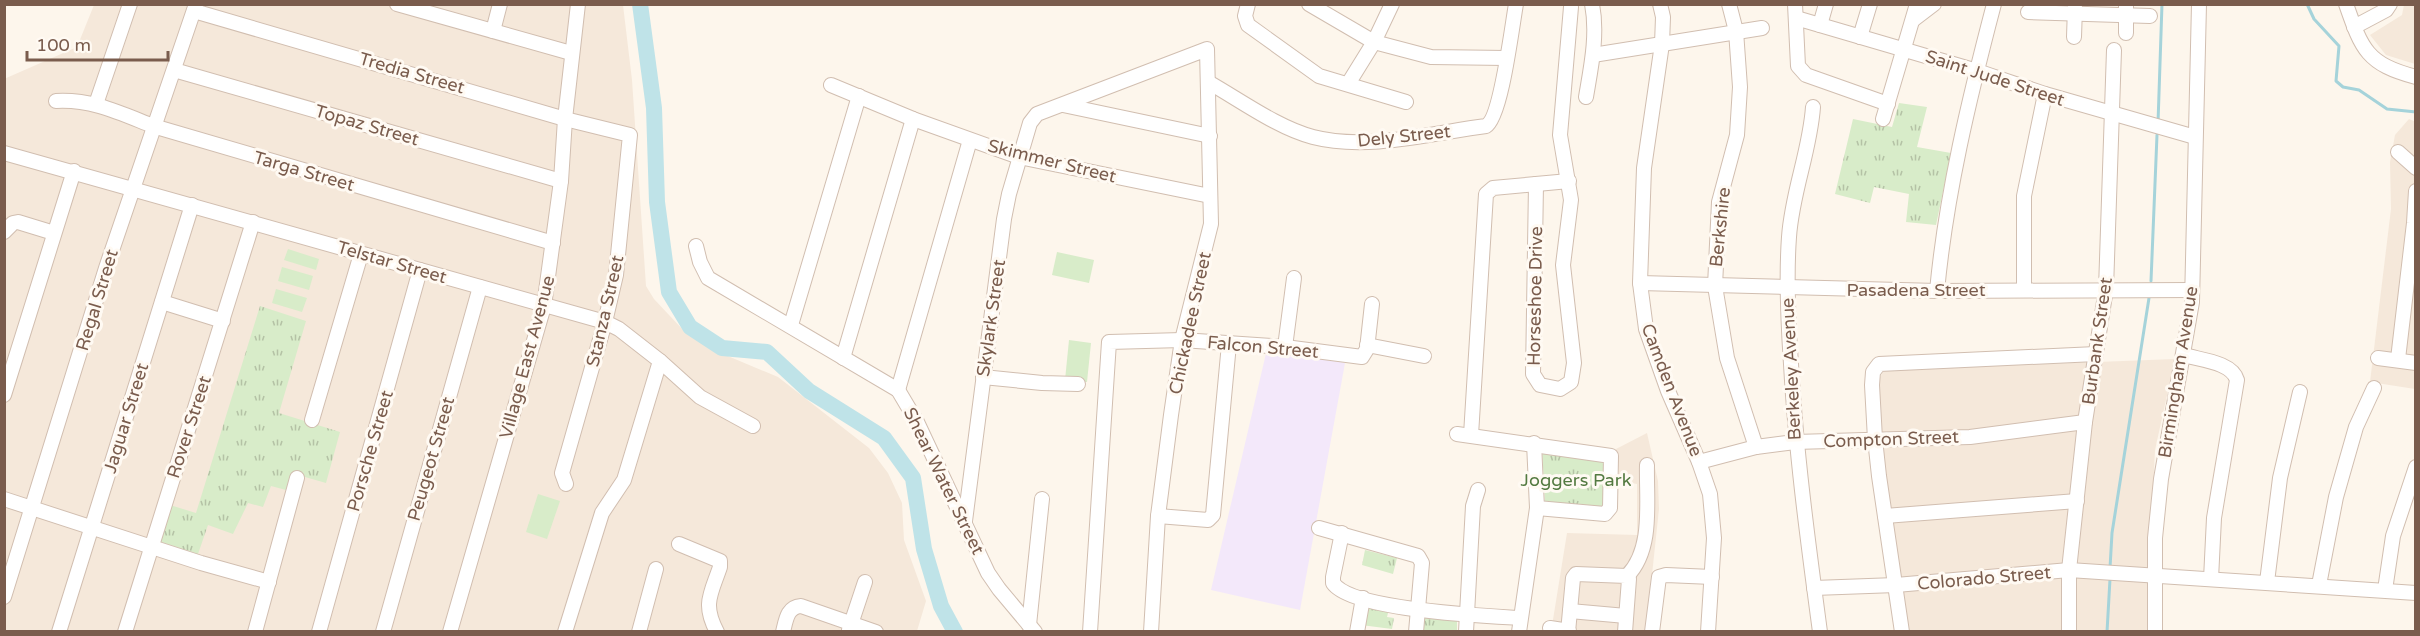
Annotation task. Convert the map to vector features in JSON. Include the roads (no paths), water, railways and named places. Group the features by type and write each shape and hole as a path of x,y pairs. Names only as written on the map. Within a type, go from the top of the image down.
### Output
{"street":[{"path":"96,104 130,4"},
{"path":"397,4 433,9 493,31 572,53"},
{"path":"493,31 500,4"},
{"name":"Village East Avenue","path":"450,632 544,306 561,181 565,119 578,4"},
{"path":"1248,4 1245,16 1248,25 1319,76 1406,102"},
{"path":"1309,4 1374,42 1431,57 1506,58"},
{"path":"1348,84 1374,42 1392,4"},
{"name":"Dely Street","path":"1212,84 1263,114 1312,137 1341,142 1377,142 1488,125 1494,117 1501,92 1516,4"},
{"path":"1586,97 1593,55 1595,18 1592,4"},
{"name":"Camden Avenue","path":"1660,4 1663,17 1662,44 1644,168 1640,283 1646,328 1668,391 1699,462 1713,509 1714,538 1708,632"},
{"name":"Berkshire","path":"1729,4 1736,32 1740,87 1737,135 1719,202 1715,286 1727,358 1756,447"},
{"path":"1820,25 1826,4"},
{"path":"1860,37 1870,4"},
{"path":"1883,118 1917,4"},
{"path":"1912,20 1934,4"},
{"path":"1937,291 1943,233 1977,71 1994,4"},
{"name":"Birmingham Avenue","path":"2156,632 2154,574 2161,479 2184,355 2192,290 2199,4"},
{"path":"2346,4 2354,27 2371,58 2390,70 2415,77"},
{"path":"2354,27 2386,9 2390,4"},
{"name":"Horseshoe Drive","path":"1536,184 1533,374 1540,386 1560,389 1571,382 1574,363 1563,279 1570,220 1569,181 1560,135 1571,7"},
{"name":"Regal Street","path":"4,597 34,508 132,187 195,8"},
{"name":"Tredia Street","path":"195,8 565,119 630,135"},
{"path":"2074,37 2075,9"},
{"path":"2028,12 2075,9 2126,10 2150,16"},
{"path":"2126,10 2126,33"},
{"path":"1796,11 1798,66 1806,75 1888,104"},
{"name":"Saint Jude Street","path":"1796,11 1820,25 2195,137"},
{"path":"1593,55 1762,28"},
{"name":"Chickadee Street","path":"1063,105 1207,49 1212,84 1211,225 1182,340 1158,516 1151,632"},
{"name":"Burbank Street","path":"2069,632 2070,570 2085,422 2106,289 2114,51"},
{"name":"Topaz Street","path":"174,70 561,181"},
{"name":"Skimmer Street","path":"831,85 913,119 1019,156 1210,196"},
{"path":"2024,290 2024,196 2045,94"},
{"path":"791,325 859,96"},
{"name":"Targa Street","path":"56,101 77,100 96,104 153,126 554,243"},
{"path":"1063,105 1210,136"},
{"name":"Skylark Street","path":"965,521 1004,219 1019,156 1033,118 1037,114 1063,105"},
{"name":"Berkeley Avenue","path":"1813,107 1811,131 1794,201 1789,235 1786,289 1795,442 1820,632"},
{"path":"843,358 913,119"},
{"name":"Stanza Street","path":"566,484 562,473 616,275 630,135"},
{"path":"898,390 970,140"},
{"path":"2398,152 2415,168"},
{"name":"Telstar Street","path":"4,153 132,187 605,322 619,329 660,361 700,397 753,426"},
{"path":"4,395 74,171"},
{"path":"1471,435 1484,202 1488,190 1569,181"},
{"path":"2398,359 2414,223 2415,191"},
{"name":"Jaguar Street","path":"59,632 192,205"},
{"path":"4,232 13,223 18,222 54,233"},
{"name":"Rover Street","path":"125,632 253,222"},
{"name":"Shear Water Street","path":"696,246 700,262 708,278 898,390 917,422 988,573 1032,628"},
{"path":"312,420 361,254"},
{"name":"Porsche Street","path":"319,632 420,270"},
{"path":"1285,347 1294,279"},
{"name":"Pasadena Street","path":"1640,283 1786,289 1937,291 2192,290"},
{"name":"Peugeot Street","path":"383,632 480,287"},
{"path":"162,302 223,321"},
{"path":"1372,304 1367,345 1424,356"},
{"name":"Falcon Street","path":"1090,632 1109,342 1182,340 1285,347 1358,358 1364,355 1367,345"},
{"path":"1158,516 1208,520 1214,515 1229,344"},
{"path":"1902,632 1875,439 1872,385 1878,364 2096,354"},
{"path":"2184,355 2228,368 2235,373 2237,380 2217,498 2211,579"},
{"path":"2378,358 2415,363"},
{"path":"565,632 602,513 624,480 660,361"},
{"path":"983,377 1078,384"},
{"path":"2319,585 2336,497 2356,427 2374,388"},
{"path":"2267,582 2280,478 2300,392"},
{"name":"Compton Street","path":"1699,462 1756,447 1795,442 1970,437 2085,422"},
{"path":"1456,434 1609,454 1612,460 1610,508 1605,514 1537,508"},
{"path":"1342,533 1333,583 1340,590 1363,598 1417,610 1467,614 1519,625 1537,508 1534,443"},
{"path":"1550,628 1569,631 1575,575 1627,576 1634,569 1640,558 1645,538 1647,465"},
{"path":"2385,590 2394,536 2415,467"},
{"path":"255,632 297,478"},
{"path":"1466,632 1473,506 1478,489"},
{"path":"4,499 222,570 268,582"},
{"path":"1032,628 1042,499"},
{"path":"1885,516 2077,501"},
{"path":"1319,528 1418,556 1422,563 1416,632"},
{"path":"679,544 720,561 708,603 708,612 717,632"},
{"path":"639,632 656,569"},
{"name":"Colorado Street","path":"1814,588 1896,585 2070,570 2415,593"},
{"path":"1652,632 1659,577 1665,575 1712,577"},
{"path":"1625,632 1629,579 1627,576"},
{"path":"850,627 865,582"},
{"path":"1357,632 1363,598"},
{"path":"783,632 786,608 801,606 850,627 876,632"},
{"path":"1570,611 1626,616"}],"waterway":[{"path":"640,4 654,108 657,202 669,292 690,327 722,348 767,352 809,391 884,438 913,478 924,549 941,606 955,632"},
{"path":"2158,123 2162,4"},
{"path":"2307,4 2314,19 2339,46 2336,81 2343,87 2359,90 2387,109 2416,112"},
{"path":"2151,281 2157,135"},
{"path":"2110,568 2112,533 2149,298"},
{"path":"2107,632 2110,579"}],"park label":[{"name":"Joggers Park","path":"1576,480"}]}
